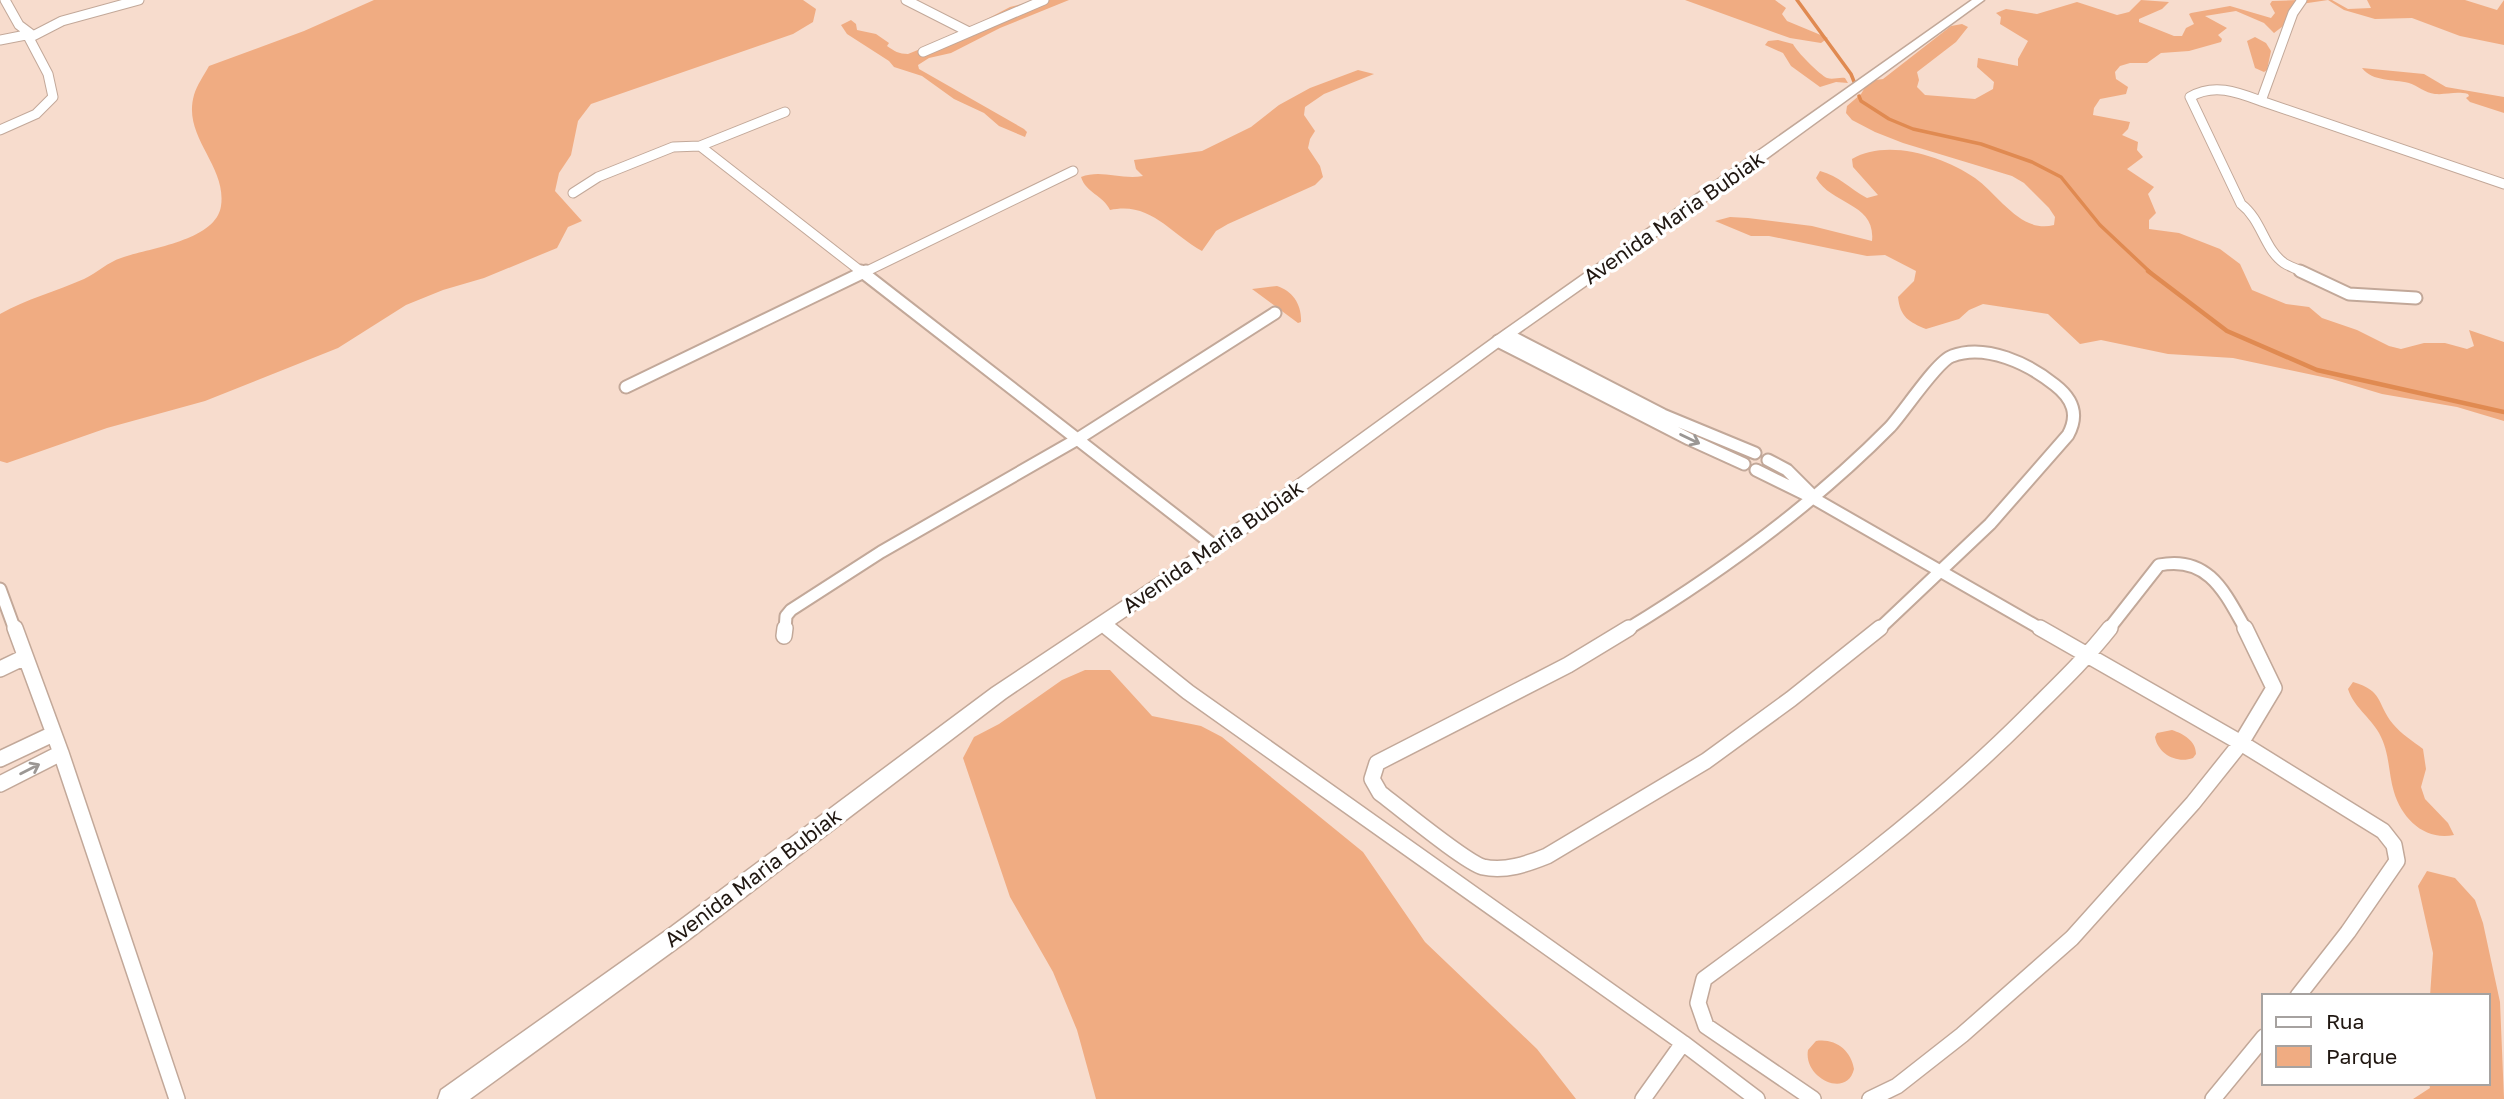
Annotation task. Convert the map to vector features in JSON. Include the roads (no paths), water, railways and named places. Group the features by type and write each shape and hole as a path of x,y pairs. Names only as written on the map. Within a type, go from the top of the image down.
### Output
{"street":[{"path":"5,0 19,25 31,34"},
{"path":"0,40 31,34 49,26 139,0"},
{"path":"906,0 968,32"},
{"path":"923,52 1041,0"},
{"name":"Avenida Maria Bubiak","path":"450,1099 679,934 999,693 1216,547 1503,338 1979,0"},
{"path":"2261,101 2293,13 2302,0"},
{"path":"0,130 36,114 53,97 49,77 29,38 31,34"},
{"path":"2416,298 2358,295 2338,290 2282,262 2272,250 2259,223 2235,193 2190,97 2199,91 2215,88 2261,101 2504,184"},
{"path":"573,193 598,177 673,147 700,146 785,112"},
{"path":"700,146 1216,547"},
{"path":"626,387 1073,172"},
{"path":"784,636 786,617 791,610 881,552 1076,440 1275,313"},
{"path":"1503,338 1663,415 1755,453"},
{"path":"1503,338 1744,464"},
{"path":"1966,351 1990,353 2012,360 2049,379 2074,405 2075,419 2050,457 2009,504 1942,572 1853,651 1705,762 1547,856 1520,867 1498,870 1479,866 1380,793 1372,779 1377,763 1579,658 1688,592 1813,498 1892,425 1948,357 1966,351"},
{"path":"1731,458 1738,454 1739,448"},
{"path":"1768,460 1787,470 1813,498"},
{"path":"1756,470 1813,498 2241,743 2384,831 2394,845 2397,861 2348,932 2300,994"},
{"path":"1813,1099 1706,1026 1696,1008 1698,992 1704,979 1832,886 1975,768 2088,656 2159,565 2173,561 2195,566 2212,576 2222,587 2267,669 2274,688 2241,743 2193,803 2072,938 1962,1035 1897,1086 1870,1099"},
{"path":"0,589 61,753 177,1099"},
{"path":"1102,623 1188,692 1683,1043 1757,1099"},
{"path":"0,669 25,657"},
{"path":"0,759 53,734"},
{"path":"0,784 61,753"},
{"path":"2213,1099 2262,1039"},
{"path":"1643,1099 1683,1043"}],"waterway":[{"path":"1797,0 1851,74 1855,84"},
{"path":"1859,96 1861,101 1889,119 1913,129 1981,144 2032,162 2061,177 2100,225 2151,273"},
{"path":"2148,271 2227,331 2317,370 2504,412"}]}
